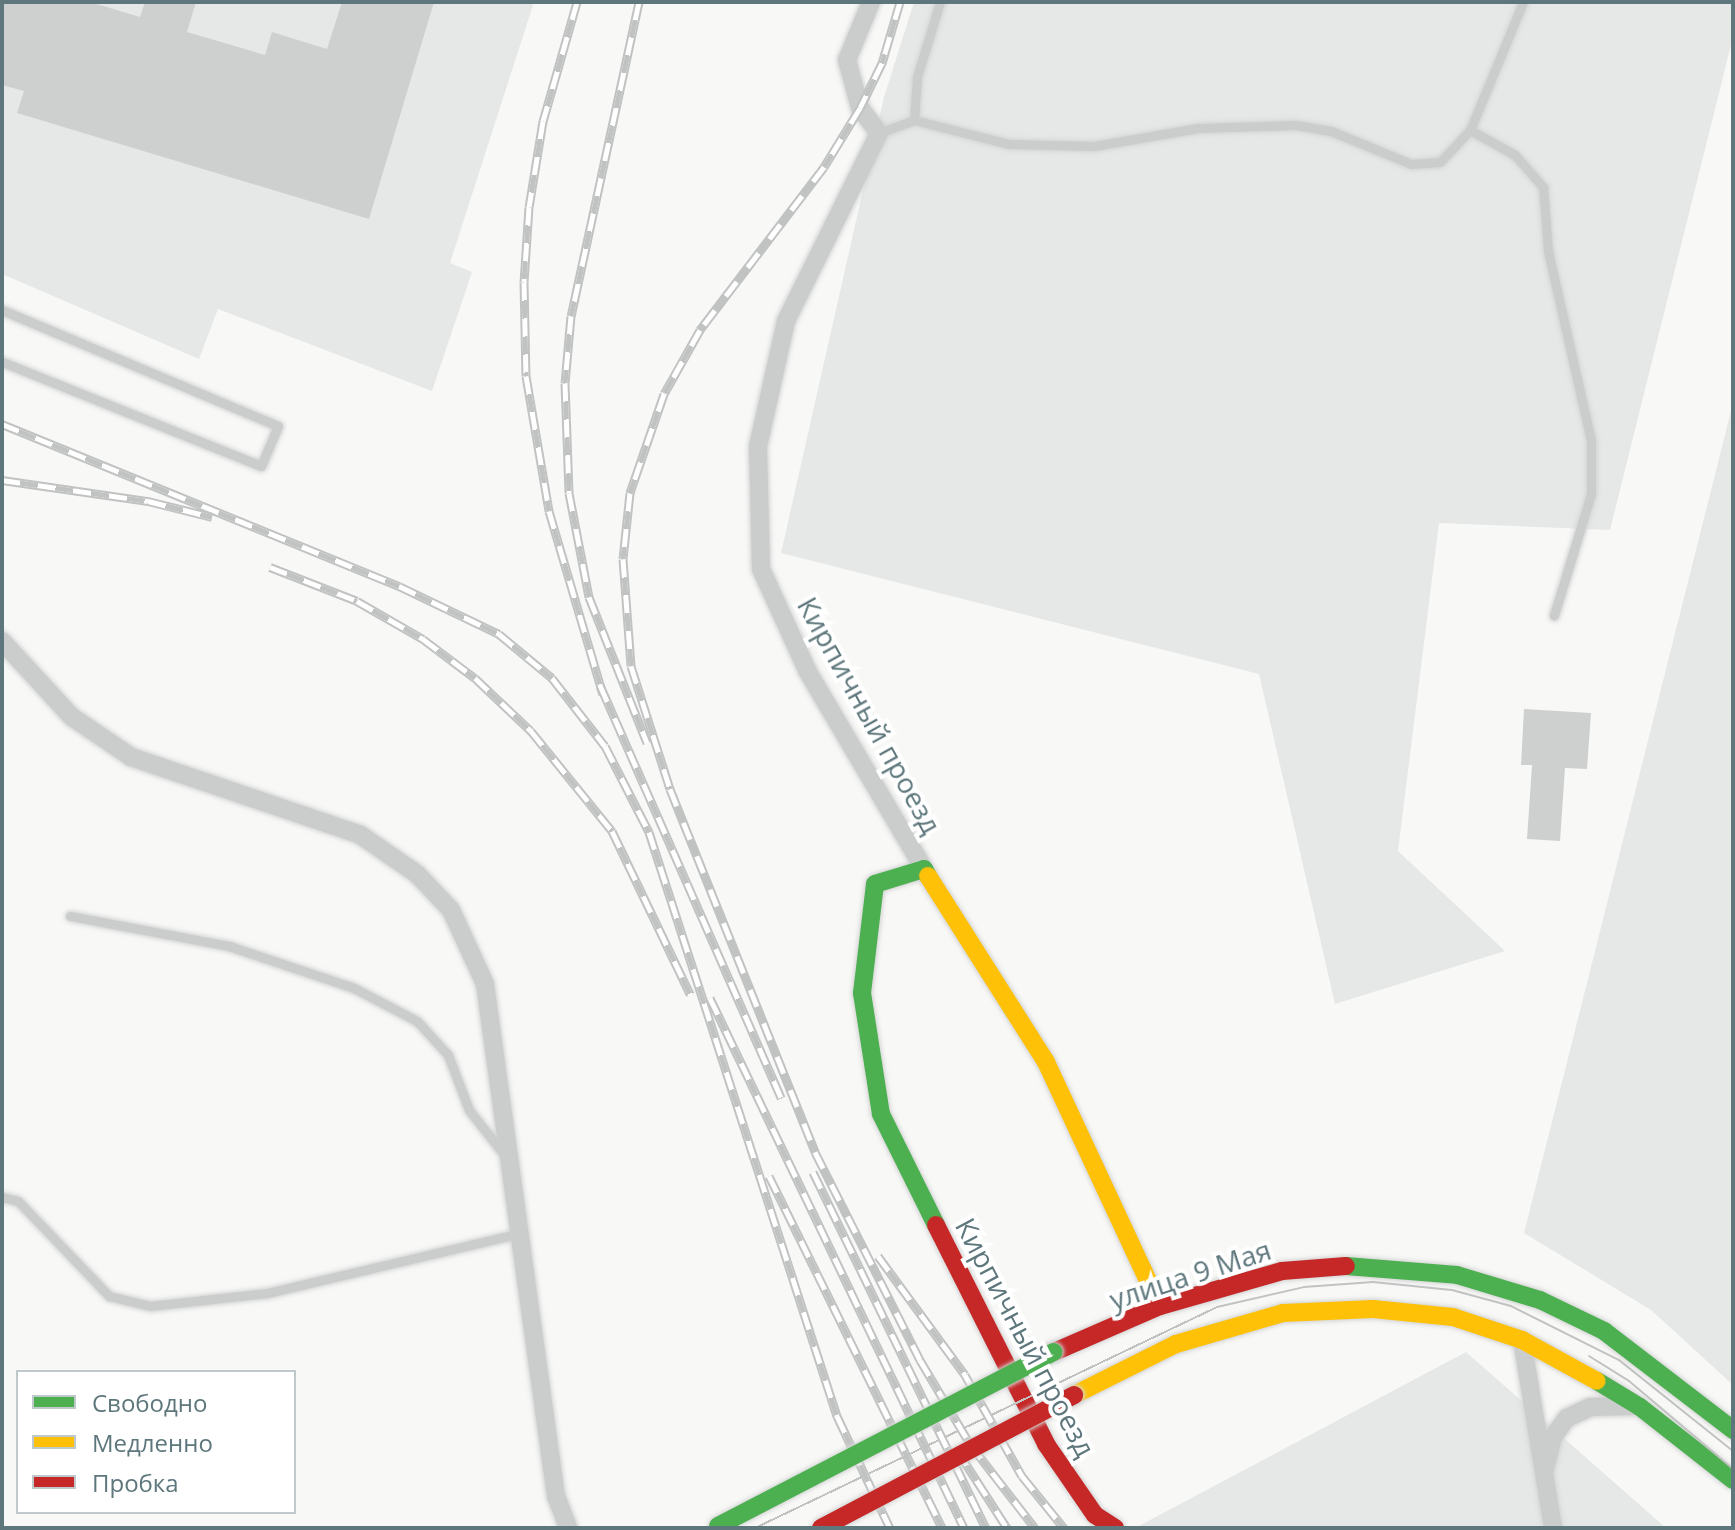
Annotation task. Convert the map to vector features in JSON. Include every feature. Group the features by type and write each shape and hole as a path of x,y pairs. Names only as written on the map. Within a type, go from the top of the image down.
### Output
{"main road":[{"name":"Кирпичный проезд","path":"1115,1528 1095,1515 1046,1444 881,1114 862,993 875,884 924,869 1046,1062 1160,1306"},
{"name":"улица 9 Мая","path":"715,1527 1054,1352 1160,1306 1282,1271 1370,1264 1457,1275 1540,1300 1604,1331 1733,1430"},
{"path":"821,1528 1176,1344 1283,1313 1373,1309 1453,1317 1522,1340 1640,1407 1733,1480"}],"street":[{"path":"871,2 847,60 860,108 879,133"},
{"name":"Кирпичный проезд","path":"879,133 786,321 758,446 761,569 808,672 924,869"},
{"path":"2,641 72,717 131,757 359,834 417,874 451,910 485,984 556,1496 568,1528"},
{"path":"1522,1340 1553,1528"},
{"path":"1543,1476 1553,1437 1567,1418 1591,1407 1640,1407"}],"lane":[{"path":"914,120 917,77 940,2"},
{"path":"879,133 914,120 1009,144 1094,146 1198,128 1296,125 1331,131 1411,164 1440,162 1470,130 1523,2"},
{"path":"1470,130 1515,155 1543,187 1548,251 1591,440 1591,494 1554,615"},
{"path":"2,310 278,426 261,466 2,362"},
{"path":"70,916 229,946 354,988 417,1021 448,1055 469,1110 510,1163"},
{"path":"2,1197 18,1201 109,1296 150,1306 267,1293 520,1233"}],"shaded area":[{"path":"2,2 534,2 450,263 472,272 432,391 218,309 199,359 2,274"},
{"path":"914,2 1733,2 1733,37 1610,530 1439,523 1398,851 1505,951 1335,1004 1259,674 781,553 884,97"},
{"path":"1733,403 1733,1385 1651,1310 1524,1233"},
{"path":"1466,1352 1666,1528 1135,1528"}],"building":[{"path":"2,2 90,2 140,17 145,2 196,2 187,32 265,55 272,32 327,49 342,2 434,2 369,219 17,113 24,91 2,85"},
{"path":"1524,709 1591,713 1587,769 1565,768 1560,841 1527,839 1532,765 1521,765"}],"tram line":[{"path":"755,1528 1217,1307 1304,1287 1373,1282 1452,1290 1511,1306 1619,1360 1733,1451"},
{"path":"1589,1356 1629,1381 1733,1469"}],"railway":[{"path":"577,2 543,121 529,207 524,282 526,376 549,511 603,694"},
{"path":"639,2 571,316 565,383 569,493 589,597 647,743"},
{"path":"900,2 882,63 860,108 824,167 700,330 664,394 630,493 623,559 631,666 670,789 815,1152 920,1360 970,1444 1035,1528"},
{"path":"2,424 399,586 499,634 552,678 605,746 649,832 837,1416 890,1528"},
{"path":"2,480 148,501 212,517"},
{"path":"270,567 357,601 423,639 475,678 531,731 612,831 690,994"},
{"path":"600,685 781,1098"},
{"path":"710,998 964,1528"},
{"path":"813,1172 986,1528"},
{"path":"769,1176 942,1528"},
{"path":"878,1256 965,1375 1022,1476 1064,1528"},
{"path":"957,1450 1007,1528"}],"traffic: fast":[{"path":"928,876 924,869 875,884 862,993 881,1114 936,1225"},
{"path":"1346,1266 1457,1275 1540,1300 1604,1331 1733,1430"},
{"path":"718,1526 1054,1352"},
{"path":"1597,1381 1640,1407 1733,1480"}],"traffic: slow":[{"path":"928,876 1046,1062 1160,1306"},
{"path":"1074,1395 1176,1344 1283,1313 1373,1309 1453,1317 1522,1340 1597,1381"}],"traffic: jam":[{"path":"936,1225 1046,1444 1095,1515 1115,1528"},
{"path":"1054,1352 1160,1306 1282,1271 1346,1266"},
{"path":"821,1528 1074,1395"}]}
